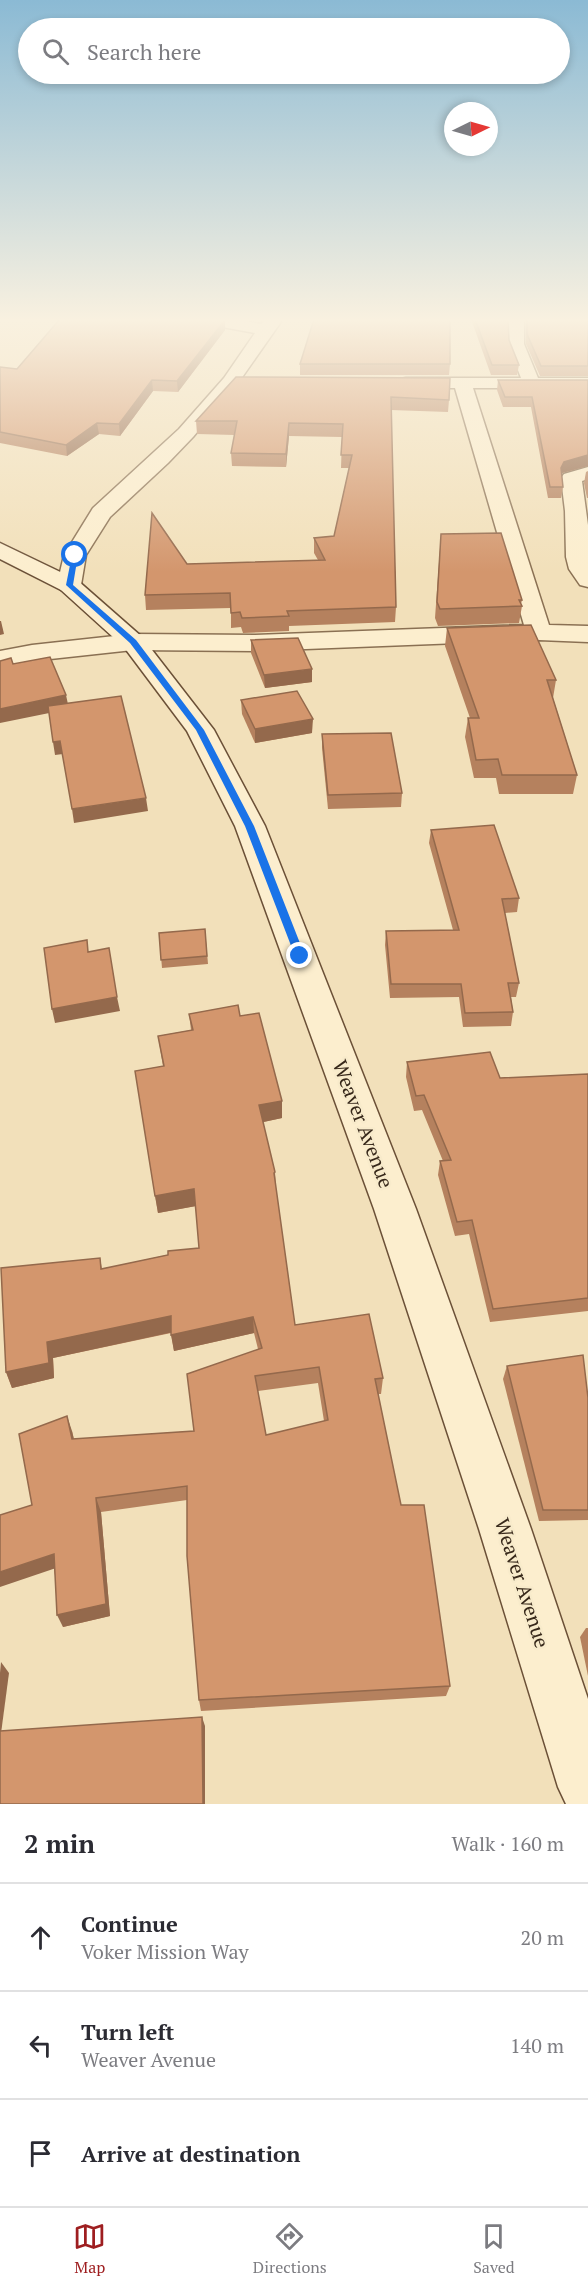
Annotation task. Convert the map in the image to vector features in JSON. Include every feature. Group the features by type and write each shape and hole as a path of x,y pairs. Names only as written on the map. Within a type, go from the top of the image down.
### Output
{"street":[{"path":"69,585 75,555 101,513 161,459 211,403"},
{"path":"468,403 539,632"},
{"path":"588,473 571,478 577,531 575,549 582,573 588,580"},
{"name":"Weaver Avenue","path":"0,550 69,585 133,642 200,730 250,826 395,1209 505,1529 588,1787"},
{"path":"0,659 133,642 255,643 539,632 588,634"}],"building":[{"path":"0,403 135,403 119,424 97,423 66,445 0,432"},
{"path":"212,403 391,403 396,607 287,611 289,616 242,618 240,612 231,613 230,593 145,595 152,513 187,564 325,560 314,538 334,536 352,455 341,455 343,424 289,423 286,454 231,453 237,421 196,421"},
{"path":"533,403 588,403 588,455 564,462 561,468 563,487 550,487"},
{"path":"501,533 522,606 440,609 437,602 441,534"},
{"path":"531,625 556,680 547,680 577,775 502,775 498,759 476,760 468,718 479,718 447,628"},
{"path":"298,638 312,669 264,675 251,640"},
{"path":"50,657 66,695 0,709 0,661 11,658 13,664"},
{"path":"297,691 313,719 255,729 241,700"},
{"path":"121,696 146,798 72,809 60,741 53,742 48,706"},
{"path":"391,733 402,793 328,795 322,734"},
{"path":"494,825 519,898 502,899 519,983 508,983 513,1012 465,1013 461,984 391,984 386,931 459,930 431,830"},
{"path":"205,929 207,956 161,960 159,933"},
{"path":"87,940 88,952 109,948 117,997 52,1009 44,948"},
{"path":"238,1005 240,1016 259,1013 282,1101 259,1105 275,1172 295,1325 369,1314 383,1378 375,1379 401,1505 424,1505 450,1686 199,1700 187,1556 187,1486 96,1498 106,1604 57,1615 54,1554 0,1572 0,1515 32,1505 19,1434 67,1416 72,1439 194,1431 187,1374 262,1348 253,1317 171,1335 171,1316 47,1342 49,1363 6,1372 1,1268 100,1258 101,1269 168,1255 168,1251 199,1248 194,1189 155,1196 135,1071 164,1066 158,1036 193,1030 189,1014","holes":["319,1367 328,1420 266,1435 255,1376"]},
{"path":"490,1052 500,1078 588,1074 588,1298 493,1309 472,1220 457,1222 440,1161 451,1160 424,1095 416,1096 407,1062"},
{"path":"583,1355 588,1398 588,1510 543,1510 507,1366"},
{"path":"202,1717 203,1804 0,1804 0,1731"}],"route":[{"path":"75,555 69,585 133,642 200,730 250,826 300,956"}]}
